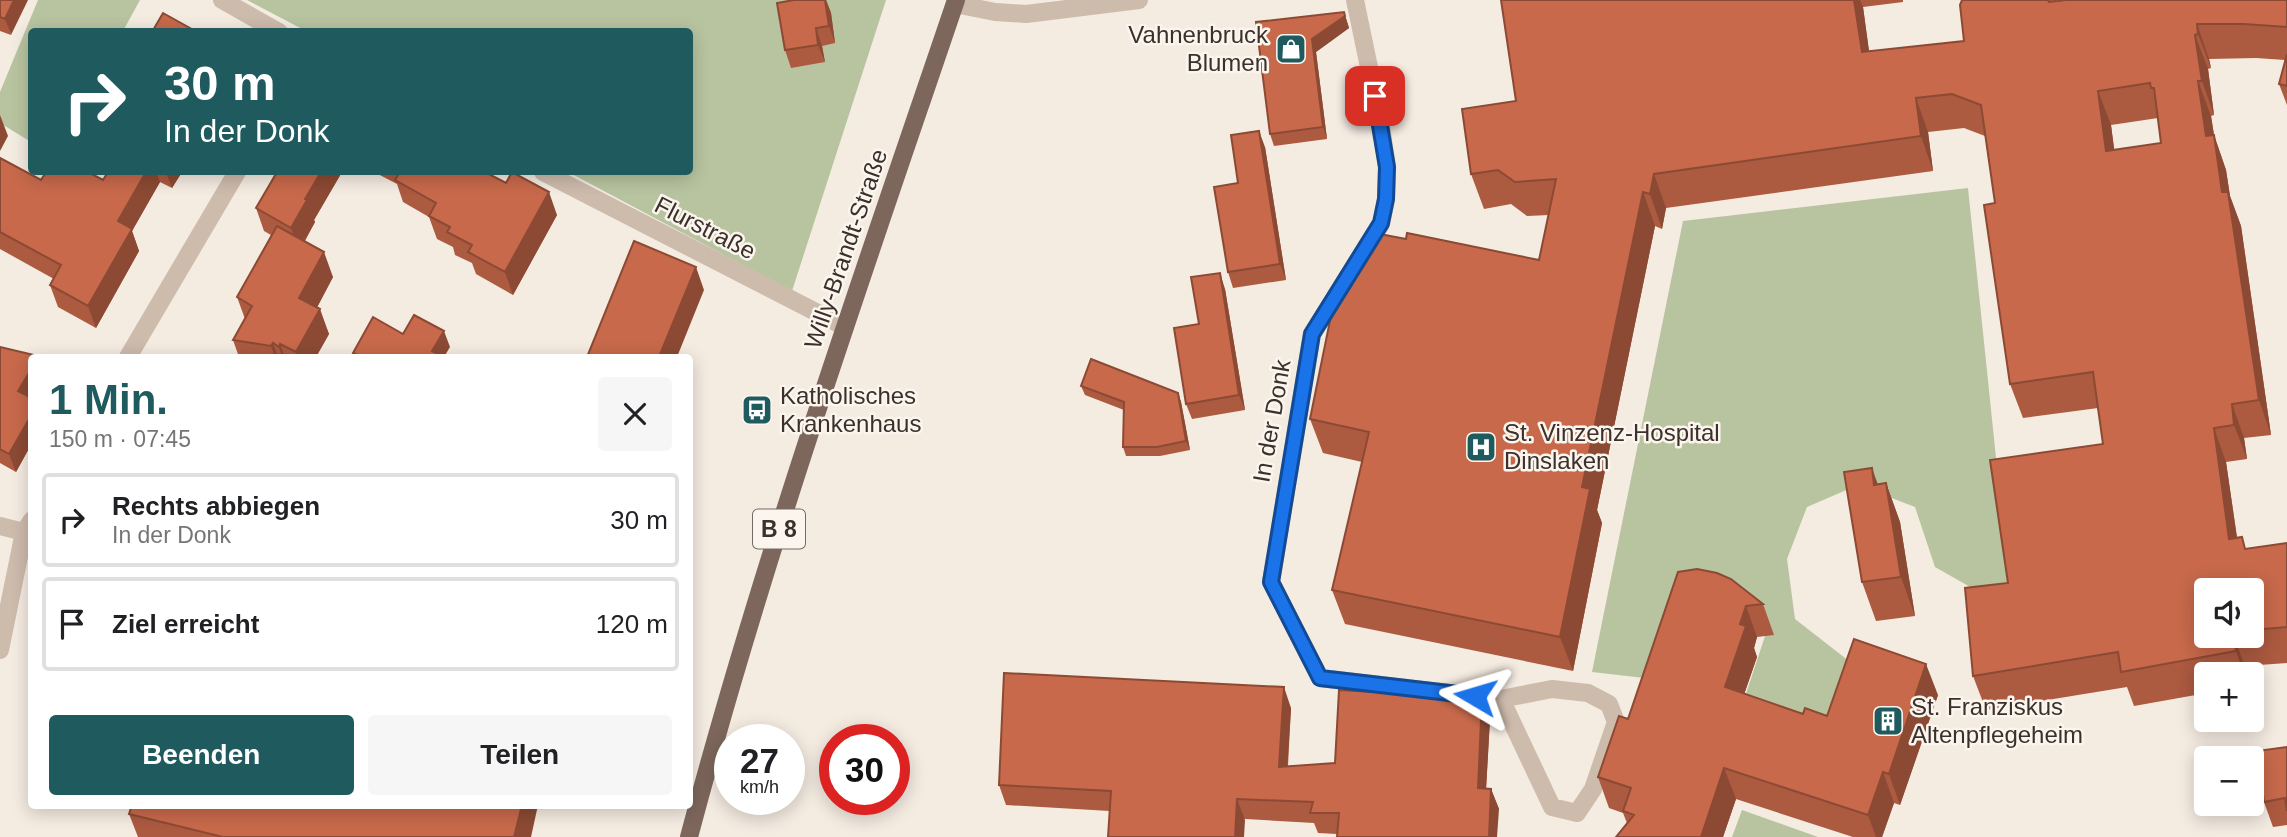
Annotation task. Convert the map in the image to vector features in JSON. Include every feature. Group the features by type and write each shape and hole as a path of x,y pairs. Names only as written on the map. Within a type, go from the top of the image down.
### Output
{"main road":[{"name":"Willy-Brandt-Straße","path":"689,837 717,732 811,426 956,2"}],"street":[{"path":"222,0 272,28"},
{"path":"956,2 995,12 1026,15 1139,0"},
{"name":"In der Donk","path":"1355,0 1380,120 1387,167 1386,199 1381,223 1312,334 1271,582 1320,678 1501,699 1552,689 1588,693 1609,704 1616,722 1593,789 1577,813 1552,807 1501,699"},
{"path":"130,354 235,175"},
{"name":"Flurstraße","path":"549,175 845,327"},
{"path":"0,526 28,526 0,650"}],"green space":[{"path":"38,0 140,0 125,28 28,28 28,140 0,123 0,92"},
{"path":"247,0 886,0 792,291 574,175 693,175 693,28 300,28"},
{"path":"1968,188 2009,583 1972,588 1935,567 1915,507 1858,485 1807,507 1787,559 1795,619 1863,672 1838,746 1735,727 1768,627 1653,679 1592,672 1683,221"},
{"path":"1742,810 1818,837 1732,837"}],"building":[{"path":"0,0 14,0 5,19 0,17"},
{"path":"825,0 829,26 816,28 818,45 785,50 777,3"},
{"name":"St. Vinzenz-Hospital Dinslaken","path":"1501,0 1854,0 1862,52 1964,41 1960,5 1962,0 2287,0 2287,27 2197,24 2198,34 2195,35 2206,136 2214,135 2222,192 2228,192 2259,400 2232,404 2234,425 2214,428 2229,539 2242,537 2245,549 2287,543 2287,627 2264,629 2264,578 2194,578 2194,648 2235,648 2236,651 2121,672 2118,652 1973,676 1965,588 2008,583 1990,460 2103,444 2093,372 2010,384 1984,205 1995,203 1981,105 1952,94 1916,98 1921,136 1654,174 1650,194 1643,192 1582,487 1590,489 1560,637 1332,590 1369,432 1310,419 1337,286 1344,287 1347,266 1361,269 1369,232 1406,239 1407,233 1539,260 1556,179 1515,182 1498,170 1471,174 1462,109 1516,101","holes":["2150,83 2151,88 2154,88 2161,143 2106,151 2098,91"]},
{"path":"1344,12 1345,16 1312,39 1323,127 1270,134 1256,22"},
{"path":"163,13 190,28 154,28"},
{"path":"2287,54 2287,86 2279,84"},
{"path":"1259,131 1280,264 1228,272 1214,187 1238,183 1231,135"},
{"path":"0,158 41,180 44,175 94,175 103,180 106,175 144,175 118,221 132,229 88,306 50,285 61,265 0,232"},
{"path":"275,175 319,175 291,228 256,208"},
{"path":"398,175 491,175 506,183 510,175 518,175 549,192 505,272 468,252 472,245 447,232 450,227 429,216 436,203 395,180"},
{"path":"277,226 324,252 299,298 320,309 296,352 280,344 279,347 273,343 271,346 233,340 252,306 237,297"},
{"path":"634,241 696,267 660,354 588,354"},
{"path":"1220,273 1239,395 1186,404 1174,328 1199,324 1191,277"},
{"path":"414,315 444,331 432,351 438,354 353,353 373,317 403,334"},
{"path":"0,347 30,354 28,375 18,391 28,396 28,421 9,454 0,449"},
{"path":"1091,359 1178,393 1186,441 1157,447 1123,447 1124,402 1081,386"},
{"path":"1872,468 1874,485 1886,483 1901,577 1862,582 1844,472"},
{"name":"St. Franziskus Altenpflegeheim","path":"1697,569 1731,579 1763,604 1746,606 1740,624 1746,626 1725,687 1803,714 1805,708 1827,716 1854,639 1926,664 1889,774 1883,772 1868,815 1724,768 1701,837 1616,837 1634,815 1623,811 1631,788 1598,777 1619,716 1628,719 1678,572"},
{"path":"1004,673 1284,687 1279,767 1335,763 1339,690 1482,698 1478,788 1491,789 1489,837 1337,837 1339,813 1310,813 1313,802 1237,799 1235,837 1108,837 1111,791 999,785"},
{"path":"2287,747 2287,811 2285,798 2264,802 2264,750"},
{"path":"131,809 521,809 514,837 223,837 129,814"}],"place":[{"name":"Vahnenbruck Blumen","path":"1291,49"},
{"name":"Katholisches Krankenhaus","path":"757,410"},
{"name":"St. Vinzenz-Hospital Dinslaken","path":"1481,447"},
{"name":"St. Franziskus Altenpflegeheim","path":"1888,721"}],"route":[{"path":"1375,96 1387,167 1386,199 1381,223 1312,334 1271,582 1320,678 1475,696"}]}
